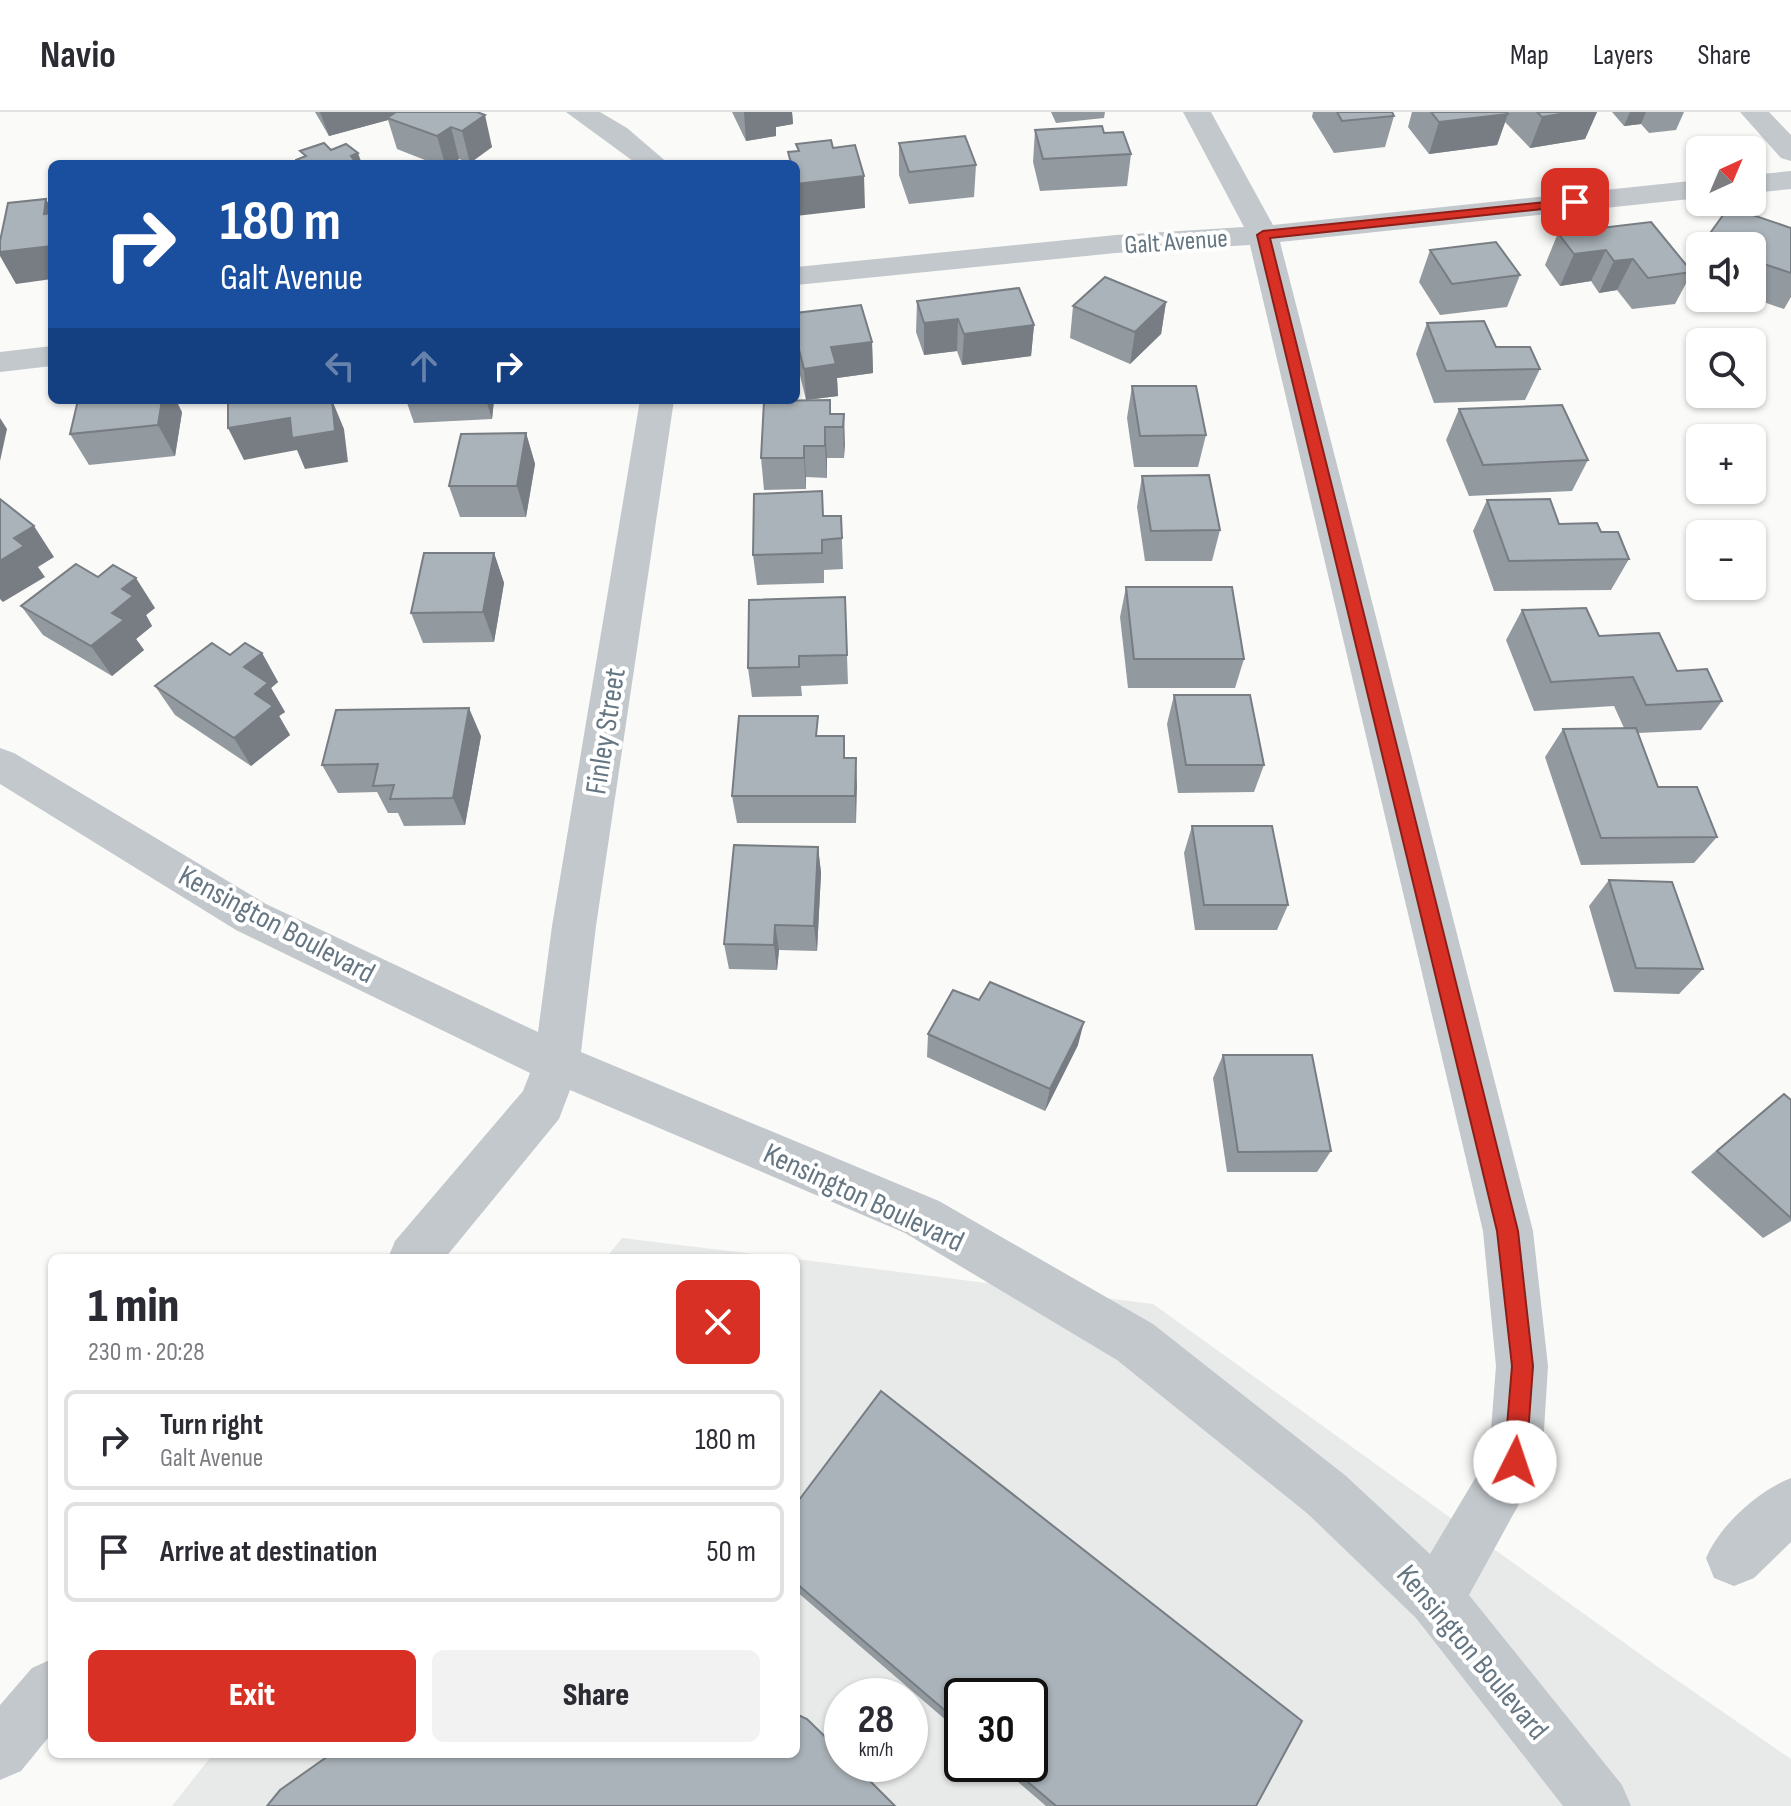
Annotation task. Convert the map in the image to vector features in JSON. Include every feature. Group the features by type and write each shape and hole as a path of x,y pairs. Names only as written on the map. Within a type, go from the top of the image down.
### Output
{"street":[{"path":"580,112 617,134 650,160"},
{"path":"625,112 653,160"},
{"path":"1197,112 1263,235 1508,1231 1522,1366 1515,1462 1436,1598"},
{"path":"1754,112 1791,152"},
{"path":"1766,183 1791,180"},
{"name":"Galt Avenue","path":"800,276 1116,244 1263,235 1686,190"},
{"path":"0,362 48,356"},
{"name":"Finley Street","path":"416,1254 542,1104 557,1063 574,926 656,404"},
{"name":"Kensington Boulevard","path":"0,764 251,917 557,1063 922,1217 1135,1342 1327,1495 1436,1598 1601,1806"},
{"path":"1734,1558 1791,1505"},
{"path":"0,1750 48,1693"}],"shaded area":[{"path":"622,1238 753,1254 609,1254"},
{"path":"800,1260 1153,1304 1791,1759 1791,1806 172,1806 210,1758 800,1758"}],"building":[{"path":"396,112 477,112 485,115 462,131 451,127 437,136 387,118"},
{"path":"1337,112 1392,112 1394,116 1342,121"},
{"path":"1431,112 1507,112 1508,114 1439,122"},
{"path":"1537,112 1572,112 1542,117"},
{"path":"1102,126 1104,133 1123,132 1131,154 1043,159 1035,130"},
{"path":"965,136 976,165 909,172 899,143"},
{"path":"831,140 833,148 855,145 864,176 800,184 800,160 790,160 788,152 799,151 796,144"},
{"path":"324,143 331,150 346,144 358,153 351,156 354,160 296,160 306,156 300,151"},
{"path":"46,199 44,214 48,214 48,246 0,252 8,203"},
{"path":"1722,216 1756,216 1791,228 1791,273 1766,265 1766,232 1711,232"},
{"path":"1651,222 1686,265 1686,273 1648,278 1633,259 1614,261 1606,250 1574,254 1558,233"},
{"path":"1496,242 1520,275 1452,284 1430,250"},
{"path":"1105,277 1166,302 1135,332 1073,306"},
{"path":"1019,288 1034,325 964,334 958,319 924,323 917,301"},
{"path":"861,305 872,342 831,347 836,364 804,369 800,354 800,313"},
{"path":"1484,321 1496,347 1530,347 1540,369 1446,371 1427,323"},
{"path":"1132,386 1196,386 1206,435 1140,436"},
{"path":"800,400 830,400 830,414 844,414 843,427 825,427 825,446 804,446 804,458 761,458 764,404 800,404"},
{"path":"77,404 161,404 158,425 70,434"},
{"path":"228,404 332,404 335,431 292,438 290,418 228,428"},
{"path":"1562,405 1588,460 1483,465 1459,409"},
{"path":"526,433 517,486 449,486 461,434"},
{"path":"1209,475 1220,530 1151,531 1142,476"},
{"path":"822,491 823,516 841,516 842,538 822,540 822,553 753,555 754,494"},
{"path":"0,499 34,526 14,538 24,546 0,561"},
{"path":"1550,499 1559,524 1597,523 1601,532 1618,532 1629,559 1509,561 1487,500"},
{"path":"424,553 494,553 483,612 411,613"},
{"path":"76,564 98,577 113,565 136,578 122,589 133,596 112,613 124,620 91,646 21,606"},
{"path":"1126,587 1232,587 1244,659 1134,659"},
{"path":"845,597 847,655 799,656 799,667 748,668 749,600"},
{"path":"1586,608 1599,636 1659,633 1677,671 1707,669 1722,701 1646,705 1633,677 1551,682 1522,610"},
{"path":"212,643 230,655 245,643 262,653 244,667 268,683 255,694 273,706 234,738 155,686"},
{"path":"1174,695 1250,695 1264,765 1186,765"},
{"path":"469,708 453,798 390,799 394,785 373,786 378,764 322,765 336,710"},
{"path":"739,716 818,716 816,736 844,736 844,758 856,758 855,796 732,796"},
{"path":"1636,728 1658,787 1697,787 1717,837 1601,838 1563,729"},
{"path":"1192,826 1272,826 1288,905 1204,905"},
{"path":"734,845 818,847 814,926 775,925 774,945 724,944"},
{"path":"1609,880 1672,882 1703,969 1636,968"},
{"path":"990,982 1084,1022 1050,1089 928,1034 953,990 979,1000"},
{"path":"1223,1055 1312,1055 1331,1151 1238,1152"},
{"path":"1784,1094 1791,1100 1791,1218 1717,1151"},
{"path":"881,1391 1302,1721 1256,1806 1056,1806 1028,1782 1048,1782 1048,1678 944,1678 944,1710 928,1696 928,1678 907,1678 800,1586 800,1499"},
{"path":"800,1716 824,1736 824,1782 871,1782 895,1806 267,1806 280,1790 325,1758 800,1758"}],"route":[{"path":"1515,1462 1522,1366 1508,1231 1263,235 1575,202"}]}
